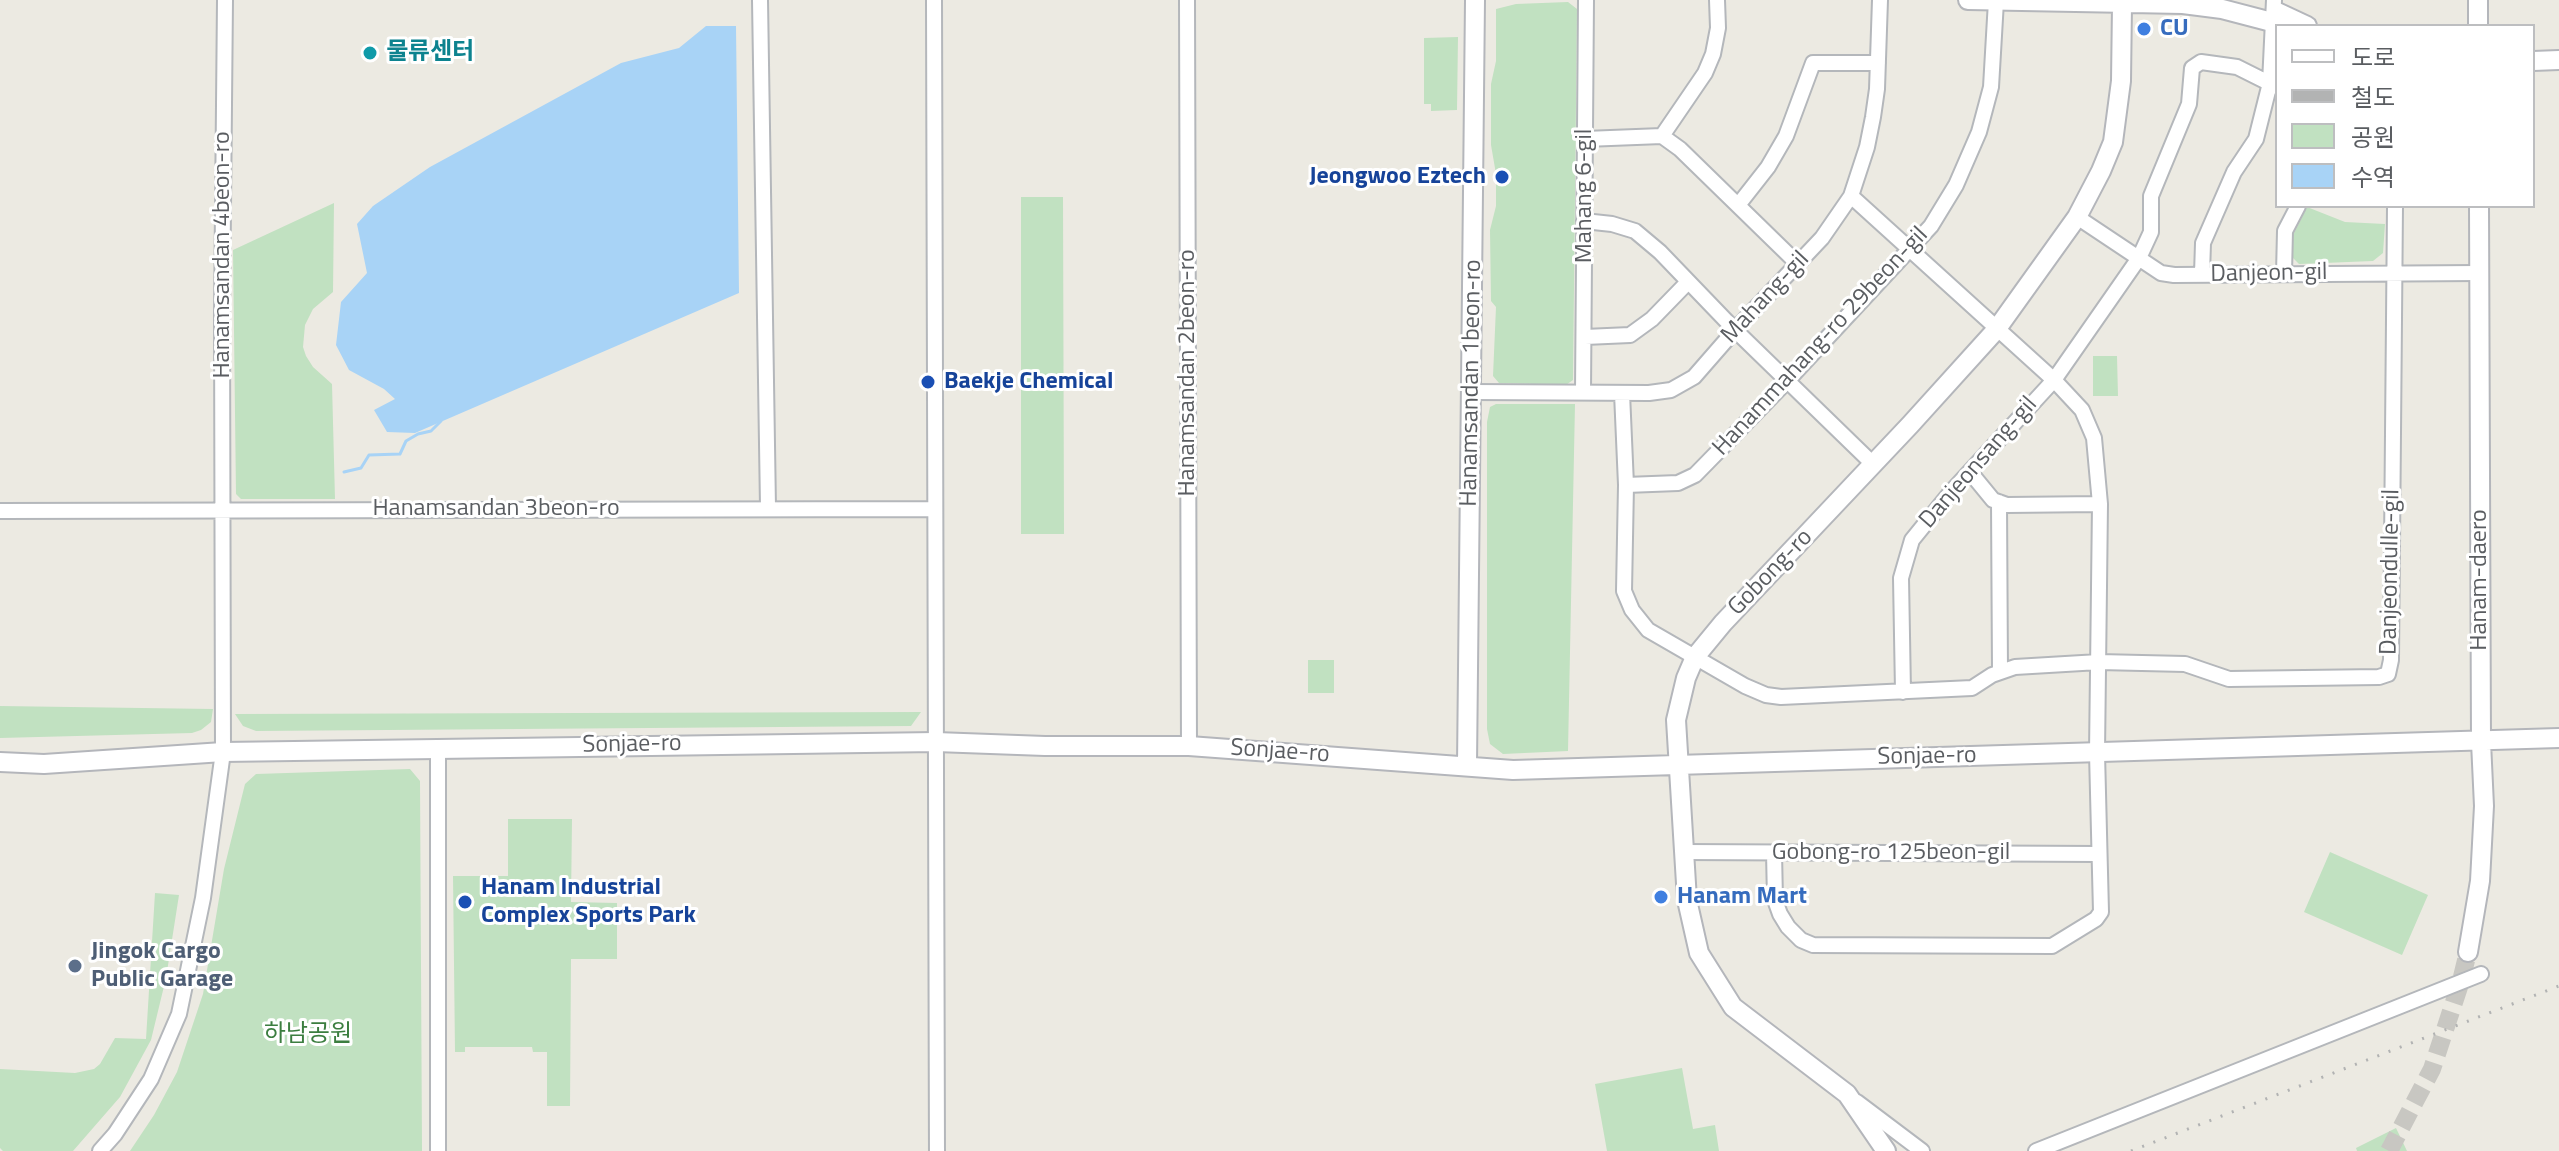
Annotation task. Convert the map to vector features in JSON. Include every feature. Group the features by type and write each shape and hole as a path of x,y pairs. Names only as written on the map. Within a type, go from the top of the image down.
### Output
{"main road":[{"name":"Hanamsandan 1beon-ro","path":"1467,765 1475,0"},
{"path":"1968,0 2199,5 2277,14"},
{"path":"2226,0 2302,24"},
{"path":"2478,0 2478,24"},
{"name":"Gobong-ro","path":"1886,1151 1847,1094 1733,1007 1720,990 1697,946 1687,900 1676,720 1686,678 1695,657 1723,623 1996,330 2077,217 2113,142 2121,81 2122,2"},
{"path":"2535,61 2559,60"},
{"name":"Hanam-daero","path":"2468,952 2483,849 2479,208"},
{"name":"Sonjae-ro","path":"0,762 44,764 223,752 438,747 936,742 1189,746 1513,770 2559,738"}],"street":[{"name":"Hanamsandan 4beon-ro","path":"100,1151 115,1134 151,1079 179,1014 203,898 223,752 225,0"},
{"path":"760,0 768,507"},
{"path":"934,0 937,1151"},
{"name":"Hanamsandan 2beon-ro","path":"1187,0 1189,746"},
{"name":"Mahang 6-gil","path":"1583,392 1586,0"},
{"path":"1662,136 1705,73 1713,54 1718,28 1717,0"},
{"name":"Mahang-gil","path":"1472,392 1649,393 1671,390 1694,377 1822,238 1851,196 1873,117 1880,0"},
{"name":"Hanammahang-ro 29beon-gil","path":"1626,485 1678,483 1695,475 1931,226 1956,185 1979,132 1991,87 1996,1"},
{"path":"2202,274 2203,243 2234,172 2256,139 2274,85 2275,61"},
{"name":"Danjeonsang-gil","path":"1903,692 1901,578 1912,540 2054,380 2139,258 2151,232 2151,196 2189,104 2192,68 2201,62 2237,67 2274,85"},
{"path":"1739,204 1768,167 1786,136 1813,63 1878,63"},
{"path":"1585,139 1662,136 1739,204 1798,264"},
{"path":"1774,852 1775,900 1780,914 1801,940 1813,945 2052,946 2096,919 2101,912 2097,753 2100,504 2094,438 2082,410 2054,380 1851,196"},
{"path":"2284,273 2285,231 2297,208"},
{"path":"2395,208 2395,272"},
{"name":"Danjeon-gil","path":"2077,217 2161,273 2479,273"},
{"path":"1584,221 1612,224 1635,231 1660,252 1687,283 1873,464"},
{"name":"Danjeondulle-gil","path":"2099,662 2185,664 2229,679 2379,677 2388,674 2391,660 2395,272"},
{"path":"1585,337 1630,335 1652,319 1687,283"},
{"path":"1622,393 1626,485 1624,591 1632,610 1648,630 1745,686 1766,695 1972,688 2015,667 2099,662"},
{"path":"1970,472 1993,500 2007,505 2100,504"},
{"path":"1999,502 2000,672"},
{"name":"Hanamsandan 3beon-ro","path":"224,511 768,507 934,509"},
{"path":"0,511 224,511"},
{"path":"438,747 438,1151"},
{"name":"Gobong-ro 125beon-gil","path":"1683,852 2099,854"},
{"path":"2036,1151 2481,974"},
{"path":"1847,1094 1922,1151"}],"green space":[{"path":"1568,2 1577,9 1573,380 1566,385 1499,383 1493,376 1496,307 1491,301 1490,230 1496,206 1496,174 1491,145 1491,84 1496,61 1496,9 1516,4"},
{"path":"1458,37 1457,110 1431,111 1431,104 1424,104 1424,38"},
{"path":"1021,197 1063,197 1064,534 1021,534"},
{"path":"334,203 333,292 313,309 305,325 303,347 313,367 332,384 335,499 241,499 236,494 233,250"},
{"path":"2306,208 2345,222 2385,224 2383,253 2373,261 2299,264 2291,256 2293,235"},
{"path":"2093,356 2117,356 2118,396 2093,396"},
{"path":"1496,404 1575,404 1568,751 1503,754 1490,744 1487,729 1487,422 1490,407"},
{"path":"1308,660 1334,660 1334,693 1308,693"},
{"path":"0,706 213,709 211,722 192,733 0,738"},
{"path":"921,712 911,726 256,731 243,726 235,714"},
{"name":"하남공원","path":"410,769 420,781 422,1151 130,1151 177,1072 203,994 224,869 245,784 256,774"},
{"path":"508,819 572,819 571,902 617,903 617,959 571,959 570,1106 547,1106 547,1052 533,1052 532,1047 465,1047 465,1052 455,1052 453,876 508,876"},
{"path":"2330,852 2428,895 2402,955 2304,912"},
{"path":"155,893 179,895 166,978 151,1040 120,1097 73,1151 3,1151 0,1148 0,1069 75,1073 94,1069 100,1064 115,1038 146,1039"},
{"path":"1682,1068 1693,1129 1715,1125 1719,1151 1607,1151 1595,1084"},
{"path":"2396,1128 2407,1151 2357,1151 2356,1148"}],"water":[{"path":"706,26 736,26 739,293 415,433 387,432 374,410 395,399 384,389 349,370 336,345 341,302 367,273 357,224 373,206 430,167 621,63 679,48"}],"waterway":[{"path":"344,472 361,468 369,455 400,454 406,441 431,431 441,421"}],"tunnel":[{"path":"2389,1151 2432,1069 2468,952"}],"railway":[{"path":"2131,1151 2559,986"}],"place":[{"name":"CU","path":"2144,29"},
{"name":"물류센터","path":"370,53"},
{"name":"Jeongwoo Eztech","path":"1502,177"},
{"name":"Baekje Chemical","path":"928,382"},
{"name":"Hanam Mart","path":"1661,897"},
{"name":"Hanam Industrial Complex Sports Park","path":"465,902"},
{"name":"Jingok Cargo Public Garage","path":"75,966"}]}
